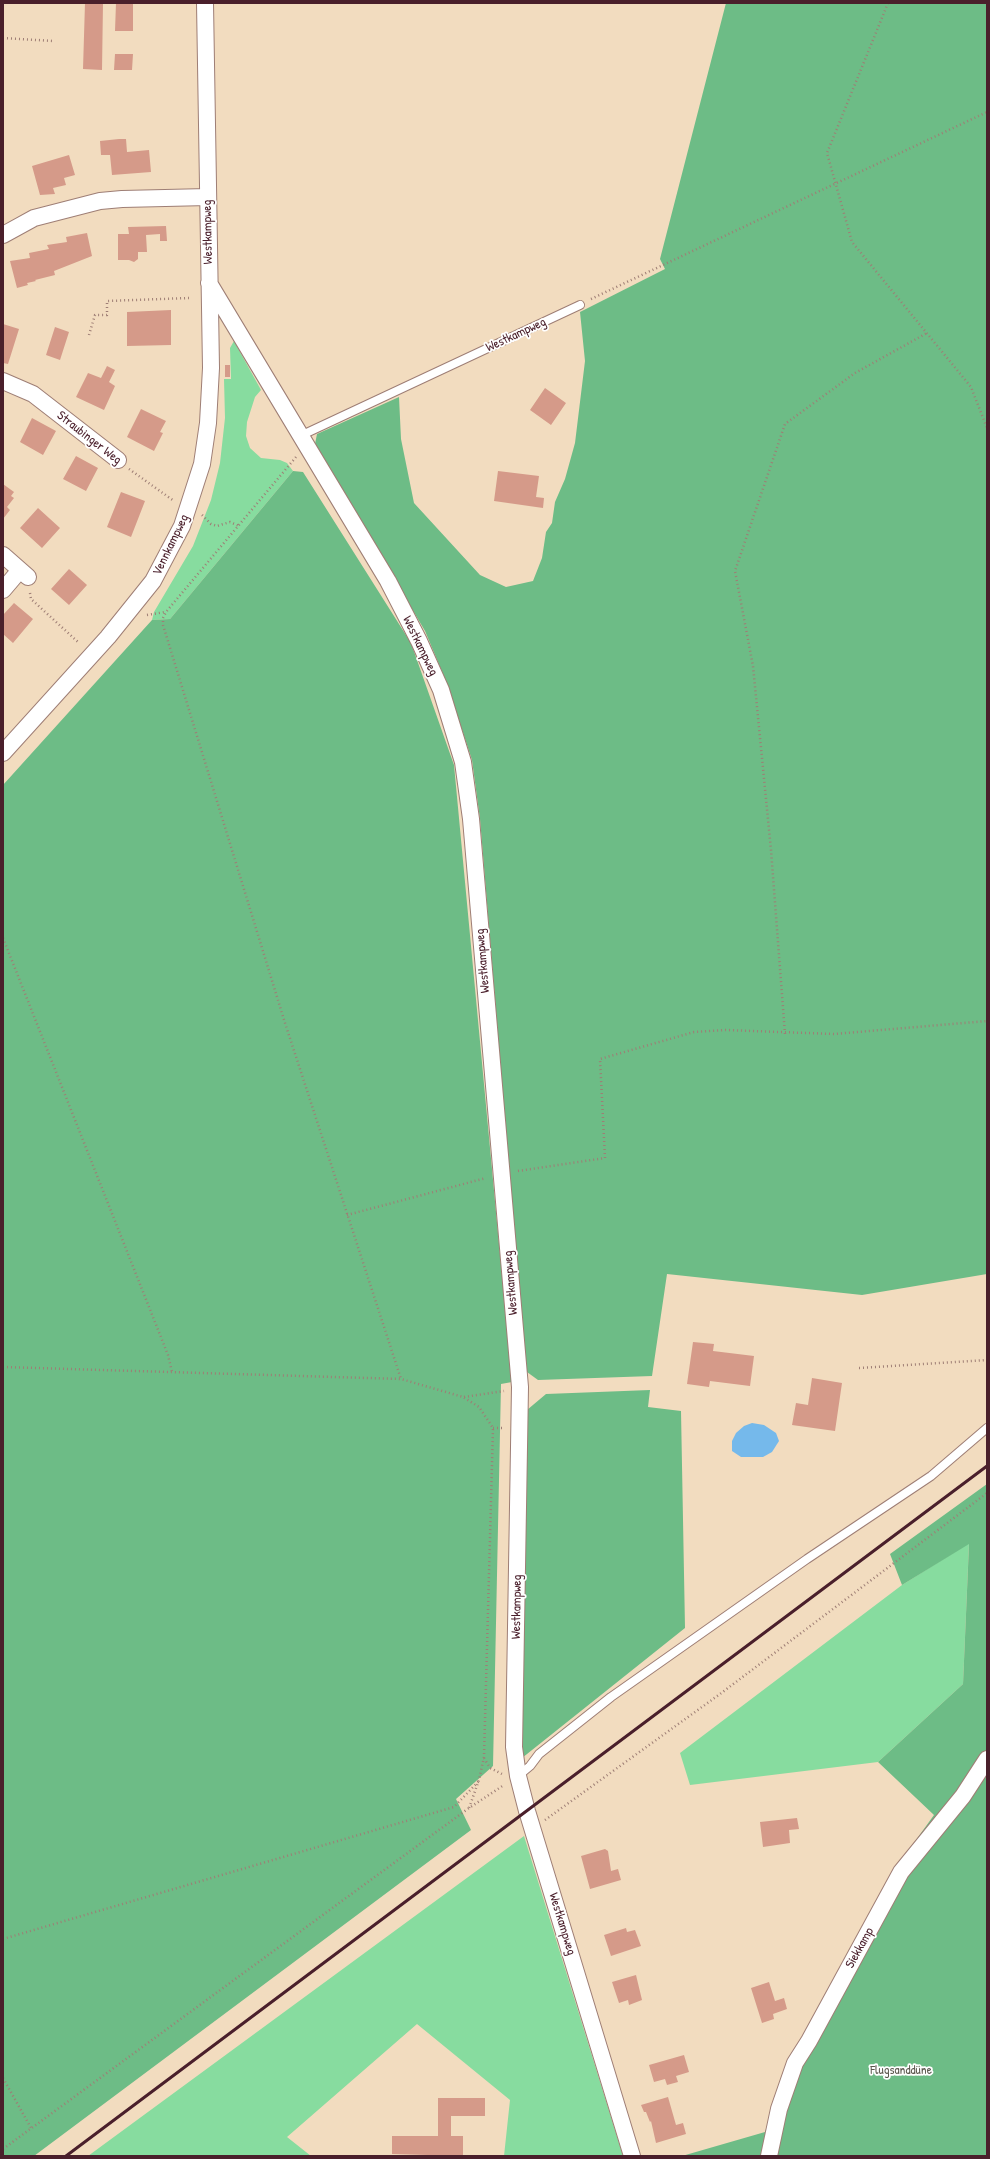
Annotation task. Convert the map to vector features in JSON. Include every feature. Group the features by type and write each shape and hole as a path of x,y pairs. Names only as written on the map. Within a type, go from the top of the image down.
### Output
{"street":[{"name":"Westkampweg","path":"205,3 209,283 388,581 419,641 441,690 463,762 471,819 520,1387 514,1747 518,1776 532,1829 632,2156"},
{"path":"3,235 34,218 100,201 122,198 208,197"},
{"name":"Vennkampweg","path":"3,753 108,637 145,593 169,552 189,508 202,464 208,423 210,368 209,283"},
{"name":"Straubinger Weg","path":"3,381 33,394 118,460"},
{"path":"3,555 24,573 3,590"},
{"name":"Siekkamp","path":"769,2156 779,2109 795,2063 809,2041 901,1872 963,1796 987,1759"}],"lane":[{"name":"Westkampweg","path":"303,440 580,305"},
{"path":"518,1776 530,1766 539,1754 611,1697 807,1559 931,1476 987,1428"}],"path":[{"path":"888,3 827,153 852,242 971,387 987,428"},
{"path":"3,38 54,41"},
{"path":"580,305 987,112"},
{"path":"89,335 95,315 107,314 107,301 189,298"},
{"path":"786,1034 771,850 753,666 735,571 785,424 855,373 927,333"},
{"path":"303,440 238,526 166,612 163,618 163,625 285,1023 401,1380"},
{"name":"Straubinger Weg","path":"118,460 172,500 203,515 211,524 217,526 230,522 238,526"},
{"path":"24,573 31,599 78,642"},
{"path":"3,938 168,1355 172,1372"},
{"path":"347,1215 501,1173 605,1158 600,1059 694,1032 726,1030 786,1034 834,1034 987,1021"},
{"path":"859,1368 987,1360"},
{"path":"3,1367 401,1380 463,1397 479,1408 493,1428 484,1757 479,1780 469,1808"},
{"path":"463,1397 520,1387"},
{"path":"532,1829 720,1694 987,1493"},
{"path":"3,2149 469,1808 518,1776"},
{"path":"3,1938 454,1807 479,1780"},
{"path":"3,2078 32,2128"}],"green space":[{"path":"726,3 987,3 987,1274 862,1295 667,1274 652,1376 538,1380 527,1372 524,1347 480,819 472,760 446,681 425,631 315,444 317,434 399,397 401,439 414,503 480,575 506,587 533,581 542,558 546,532 552,523 555,502 565,479 575,443 585,361 580,312 665,269 660,259"},
{"path":"234,341 261,390 255,397 247,422 246,436 250,448 261,458 280,460 287,463 293,471 170,619 152,620 154,612 193,546 211,500 220,463 225,418 224,379 231,379 230,348"},
{"path":"293,471 303,472 411,643 454,765 512,1382 501,1384 493,1766 456,1799 471,1830 34,2156 3,2156 3,785 152,620 170,619"},
{"path":"650,1390 648,1407 681,1411 685,1628 522,1758 527,1410 546,1394"},
{"name":"Flugsanddüne","path":"987,1484 987,2156 682,2156 765,2132 792,2055 903,1858 934,1815 878,1762 963,1684 969,1544 902,1585 890,1554"},
{"path":"969,1543 963,1684 878,1762 690,1785 680,1753 902,1585"},
{"path":"524,1836 623,2156 504,2156 510,2100 417,2024 287,2137 311,2156 88,2156"}],"water":[{"path":"752,1423 764,1425 776,1433 779,1441 772,1452 763,1457 741,1457 732,1451 732,1441 736,1433 744,1426"}],"building":[{"path":"85,3 103,3 102,70 83,69"},
{"path":"116,3 133,3 133,31 115,31"},
{"path":"115,54 133,54 132,70 114,70"},
{"path":"126,139 127,152 149,150 151,172 112,175 110,155 101,155 100,141"},
{"path":"69,155 75,175 64,178 66,185 53,188 55,194 40,195 32,166"},
{"path":"166,226 167,241 160,241 160,234 146,235 147,252 138,252 138,259 134,262 129,260 118,260 118,234 129,234 128,227"},
{"path":"87,233 92,256 54,271 55,275 35,280 36,281 27,283 28,285 17,288 10,261 30,258 29,253 49,249 47,245 67,242 66,237"},
{"path":"171,310 171,345 127,346 127,312"},
{"path":"3,324 19,329 8,364 3,363"},
{"path":"55,327 69,332 60,360 46,355"},
{"path":"225,365 230,365 230,377 225,377"},
{"path":"107,366 115,370 109,382 115,386 104,410 76,397 88,373 101,378"},
{"path":"545,388 566,403 551,425 530,410"},
{"path":"141,409 166,421 160,432 163,433 154,451 127,437"},
{"path":"32,418 56,431 43,455 20,442"},
{"path":"76,456 98,468 86,491 63,479"},
{"path":"498,471 539,476 536,497 544,498 543,508 494,501"},
{"path":"3,484 14,492 11,496 14,498 7,507 10,510 3,519"},
{"path":"121,492 145,501 131,537 107,527"},
{"path":"38,508 60,528 42,548 20,528"},
{"path":"69,569 87,585 69,605 51,589"},
{"path":"14,603 33,619 13,643 3,634 3,615"},
{"path":"693,1342 714,1344 713,1351 754,1356 750,1386 710,1381 709,1387 687,1384"},
{"path":"812,1378 842,1383 835,1431 792,1425 796,1403 808,1405"},
{"path":"797,1818 799,1829 789,1830 790,1843 763,1847 760,1822"},
{"path":"605,1849 608,1851 611,1871 618,1869 621,1880 590,1889 581,1856"},
{"path":"626,1928 627,1932 635,1930 641,1946 611,1956 604,1935"},
{"path":"636,1975 642,2000 629,2005 628,2000 619,2003 612,1982"},
{"path":"769,1982 775,2001 784,1998 787,2009 773,2014 774,2019 762,2023 751,1988"},
{"path":"684,2055 689,2072 676,2076 678,2082 667,2085 665,2079 654,2082 649,2065"},
{"path":"668,2097 676,2125 683,2123 686,2134 656,2143 651,2121 650,2122 641,2105"},
{"path":"438,2098 485,2098 485,2116 451,2116 451,2136 463,2136 463,2156 392,2154 392,2136 438,2136"}],"railway":[{"path":"66,2156 987,1466"}]}
